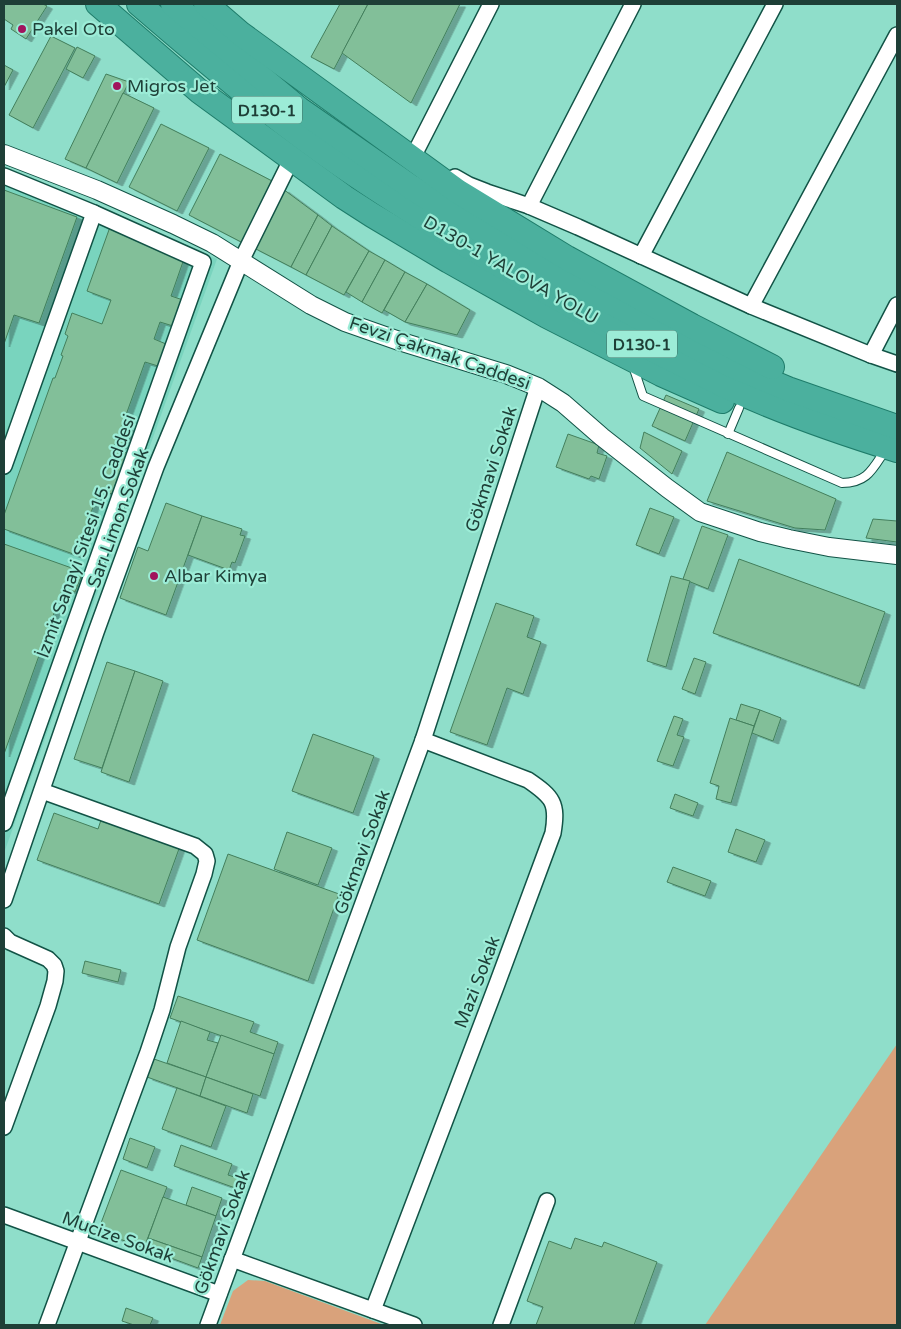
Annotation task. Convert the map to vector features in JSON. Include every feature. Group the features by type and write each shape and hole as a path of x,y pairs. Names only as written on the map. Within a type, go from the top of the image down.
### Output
{"highway":[{"path":"98,4 199,91 344,197 449,261 547,316 631,359 739,408 829,428"},
{"name":"D130-1","path":"139,4 262,107 340,164 406,196 463,220 535,262 731,365 788,389 894,441"},
{"name":"D130-1","path":"173,4 406,196"},
{"path":"206,4 241,34 457,191 567,258 692,326 781,371 897,422"},
{"name":"D130-1 YALOVA YOLU","path":"406,196 498,265 627,336 735,390 829,428 894,441"}],"street":[{"path":"415,153 490,4"},
{"path":"529,206 633,4"},
{"path":"641,256 775,4"},
{"path":"751,306 897,35"},
{"path":"350,113 469,185 578,226 751,306 897,364"},
{"name":"Fevzi Çakmak Caddesi","path":"4,154 97,190 173,224 241,261 311,305 345,322 402,342 506,374 538,387 563,403 602,437 700,512 760,532 789,539 897,554"},
{"name":"Sarı Limon Sokak","path":"4,900 96,632 156,466 241,261 292,158"},
{"path":"4,176 94,213 4,466"},
{"name":"İzmit Sanayi Sitesi 15. Caddesi","path":"4,823 8,799 203,262 94,213"},
{"path":"871,355 897,305"},
{"name":"Gökmavi Sokak","path":"208,1325 423,740 538,387"},
{"name":"Mazi Sokak","path":"373,1310 504,966 553,833 555,819 555,808 551,799 543,790 528,780 423,740"},
{"path":"42,791 195,846 205,854 207,861 178,947 162,1010 148,1052 47,1325"},
{"path":"4,936 10,942 48,959 54,965 56,971 48,1006 4,1127"},
{"path":"501,1325 547,1201"},
{"name":"Mucize Sokak","path":"4,1215 219,1294"},
{"path":"232,1259 414,1325"}],"lane":[{"path":"631,359 643,396 842,483 853,483 862,479 870,472 894,441"},
{"path":"728,434 739,408"}],"shaded area":[{"path":"4,167 217,259 4,853"},
{"path":"897,1044 897,1325 705,1325"},
{"path":"248,1280 265,1281 384,1325 220,1325 233,1291"}],"building":[{"path":"4,4 43,4 47,6 26,39 11,29 13,25 4,19"},
{"path":"340,4 368,4 334,69 311,57"},
{"path":"368,4 460,4 411,103 342,53"},
{"path":"51,36 75,48 33,128 9,115"},
{"path":"77,47 95,56 83,78 66,69"},
{"path":"4,65 13,70 4,87"},
{"path":"106,74 129,82 86,168 65,159"},
{"path":"123,93 154,108 117,183 86,168"},
{"path":"161,124 209,148 177,211 129,187"},
{"path":"220,154 274,182 243,243 189,215"},
{"path":"283,189 318,215 291,267 254,248"},
{"path":"4,190 77,217 39,323 14,315 4,344"},
{"path":"318,215 332,226 306,275 291,267"},
{"path":"332,226 369,251 344,295 306,275"},
{"path":"110,227 185,256 171,296 183,300 173,326 160,322 154,339 166,344 158,366 145,362 122,426 129,428 122,446 115,444 114,448 127,453 112,494 99,490 76,555 4,529 4,515 53,378 55,378 63,356 61,355 68,336 65,334 72,313 102,324 111,300 87,291"},
{"path":"369,251 385,260 362,302 346,292"},
{"path":"385,260 405,272 382,313 362,302"},
{"path":"405,272 427,284 405,322 384,310"},
{"path":"427,284 470,310 457,335 405,322"},
{"path":"666,395 699,409 685,441 652,426"},
{"path":"644,432 682,451 672,474 640,448"},
{"path":"568,434 599,445 597,453 607,456 599,479 591,476 589,479 556,467"},
{"path":"727,452 836,499 825,530 795,528 707,501"},
{"name":"Albar Kimya","path":"166,503 202,516 166,615 120,598 138,547 148,551"},
{"path":"650,508 674,517 659,554 636,545"},
{"path":"202,516 242,529 240,535 245,536 235,563 232,562 229,570 188,555"},
{"path":"873,519 897,521 897,542 866,538"},
{"path":"702,526 728,535 708,589 683,579"},
{"path":"4,544 83,572 75,592 63,588 4,754"},
{"path":"739,559 885,612 859,686 713,633"},
{"path":"671,576 690,581 666,667 647,661"},
{"path":"496,603 534,616 527,637 541,642 523,694 507,688 487,745 450,732"},
{"path":"694,658 706,662 695,694 682,689"},
{"path":"107,662 135,671 102,768 74,759"},
{"path":"135,671 163,681 129,782 101,772"},
{"path":"741,704 760,710 754,726 736,720"},
{"path":"760,710 781,718 773,741 752,733"},
{"path":"674,716 683,719 677,735 684,737 673,766 657,761"},
{"path":"730,718 754,726 731,803 716,799 719,786 710,783"},
{"path":"313,734 374,756 353,813 292,791"},
{"path":"675,794 698,803 693,816 670,808"},
{"path":"54,813 98,829 102,817 180,846 159,904 37,860"},
{"path":"736,829 765,840 756,862 728,852"},
{"path":"287,832 332,848 318,885 274,869"},
{"path":"228,854 339,894 308,981 197,940"},
{"path":"673,867 711,881 705,896 667,882"},
{"path":"85,961 121,970 118,982 82,973"},
{"path":"178,996 254,1022 250,1032 278,1042 274,1054 170,1018"},
{"path":"181,1021 210,1032 207,1040 218,1043 206,1077 167,1063"},
{"path":"221,1035 274,1054 260,1096 206,1077"},
{"path":"154,1059 206,1077 200,1096 147,1077"},
{"path":"206,1077 253,1094 247,1113 200,1096"},
{"path":"177,1088 226,1106 211,1147 162,1129"},
{"path":"130,1138 155,1147 147,1168 123,1159"},
{"path":"181,1145 232,1164 228,1175 241,1179 238,1189 174,1166"},
{"path":"121,1170 167,1187 144,1248 98,1231"},
{"path":"192,1187 222,1198 216,1216 186,1205"},
{"path":"163,1197 216,1216 202,1257 148,1238"},
{"path":"148,1238 202,1257 198,1268 144,1248"},
{"path":"575,1238 602,1247 604,1242 657,1262 634,1325 536,1325 543,1307 527,1301 549,1241 571,1249"},
{"path":"126,1308 153,1318 150,1325 134,1325 122,1321"}],"place":[{"name":"Pakel Oto","path":"22,29"},
{"name":"Migros Jet","path":"117,86"},
{"name":"Albar Kimya","path":"154,576"}]}
